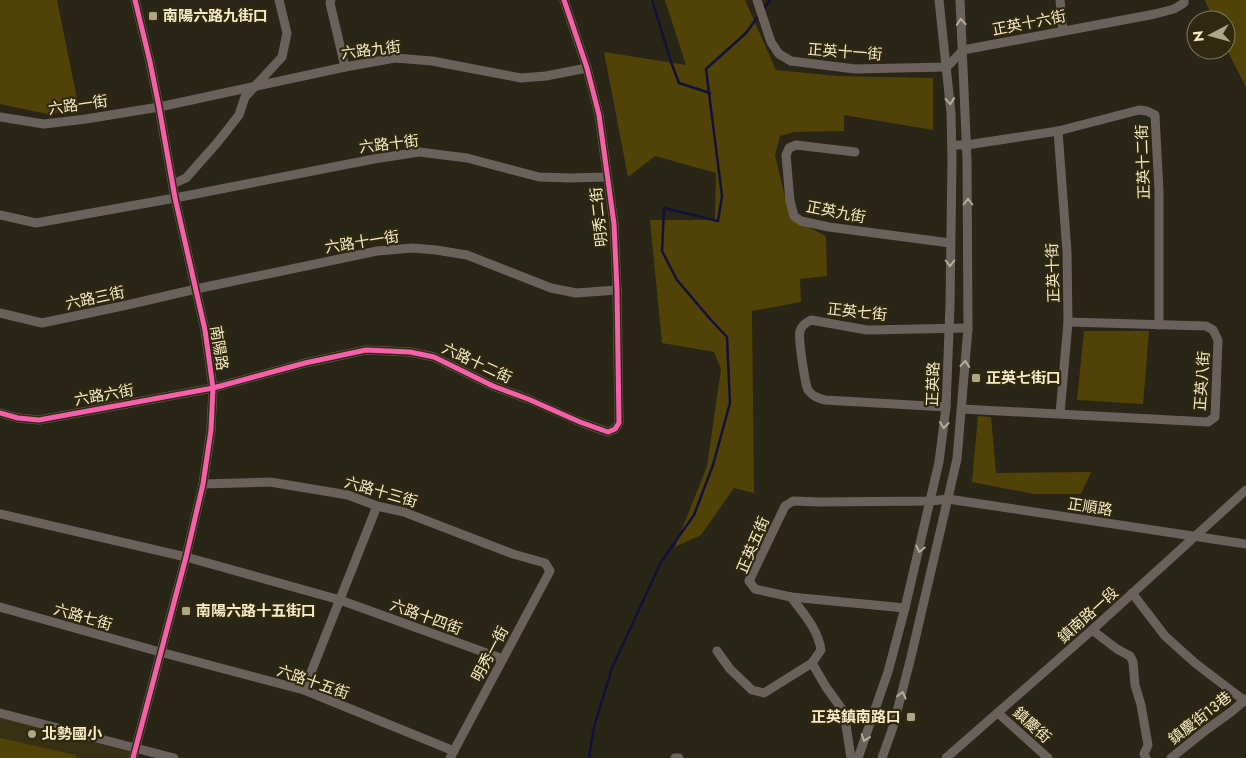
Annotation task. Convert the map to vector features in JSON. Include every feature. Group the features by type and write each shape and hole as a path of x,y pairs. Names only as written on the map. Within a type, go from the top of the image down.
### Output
{"street":[{"name":"南陽路","path":"133,758 186,557 203,484 213,388 205,330 175,198 159,107 135,0"},
{"path":"173,184 186,178 217,143 238,115 245,97 282,57 287,33 279,0"},
{"path":"331,0 330,3 345,66"},
{"name":"明秀二街","path":"564,0 588,68 599,115 614,224 617,290 618,423 615,429 608,432"},
{"name":"正英十一街","path":"757,0 771,42 779,54 792,61 855,70 947,67"},
{"name":"正英路","path":"858,758 888,672 906,608 939,462 946,407 950,306 952,145 947,67 939,0"},
{"name":"正英路","path":"882,758 893,727 912,657 957,459 968,328 967,145 960,0"},
{"path":"1060,0 1062,31"},
{"name":"正英十六街","path":"963,50 1155,14 1174,9 1184,3 1184,0"},
{"path":"947,67 963,50"},
{"name":"六路九街","path":"159,107 345,66 395,58 432,61 521,78 546,76 588,68"},
{"name":"六路一街","path":"0,117 44,124 159,107"},
{"name":"正英十二街","path":"952,145 967,145 1058,131 1139,110 1148,111 1155,115 1159,190 1159,325"},
{"name":"正英十街","path":"1058,131 1067,252 1068,322 1060,414"},
{"name":"正英九街","path":"855,152 796,144 789,148 786,155 790,202 794,216 801,221 829,227 950,243"},
{"name":"六路十街","path":"175,198 419,152 467,158 539,176 570,178 607,177"},
{"path":"0,215 36,223 175,198"},
{"name":"六路十一街","path":"196,289 377,251 413,248 467,255 551,288 576,293 617,290"},
{"name":"六路三街","path":"0,313 42,323 196,289"},
{"name":"正英七街","path":"946,407 825,400 814,397 807,389 801,354 800,331 806,322 811,320 867,330 968,328"},
{"name":"正英八街","path":"962,409 1208,422 1215,417 1218,340 1214,330 1206,326 1068,322"},
{"name":"六路十二街","path":"213,388 305,363 366,350 410,352 434,357 493,386 608,432"},
{"name":"六路六街","path":"0,413 18,418 39,420 213,388"},
{"name":"六路十三街","path":"203,484 270,482 348,495 377,506 404,512 512,554 545,564"},
{"name":"鎮南路一段","path":"946,758 1092,630 1246,490"},
{"name":"正順路","path":"931,501 948,499 1246,544"},
{"name":"正英五街","path":"906,608 791,597 755,589 749,580 785,506 793,501 931,501"},
{"path":"304,690 377,506"},
{"path":"0,514 186,557"},
{"name":"六路十四街","path":"186,557 340,600 502,659"},
{"name":"明秀一街","path":"452,754 550,571 545,564"},
{"path":"1132,593 1165,636 1195,662 1245,700"},
{"path":"717,651 730,669 752,690 764,693 812,663 822,650 820,640 810,622 791,597"},
{"name":"六路七街","path":"0,607 160,652"},
{"path":"1092,630 1117,649 1130,656 1133,662 1135,685 1148,745 1144,754 1146,758"},
{"name":"六路十五街","path":"160,652 304,690 452,754"},
{"path":"812,663 844,712 851,758"},
{"name":"鎮慶街13巷","path":"1170,758 1232,712 1245,700"},
{"path":"0,713 174,758"},
{"name":"鎮慶街","path":"998,713 1048,758"}],"shaded area":[{"path":"0,0 57,0 78,104 76,110 47,114 0,104"},
{"path":"665,0 745,0 776,70 838,76 933,78 933,130 844,115 844,131 794,132 780,136 775,155 790,218 826,236 827,276 800,279 801,302 752,311 754,493 734,488 701,535 675,547 707,466 721,369 714,352 662,343 650,220 715,220 716,173 655,156 628,177 604,52 686,65"},
{"path":"1205,0 1246,0 1246,87 1232,60 1236,60 1236,10 1209,10"},
{"path":"1084,331 1149,331 1143,404 1077,400"},
{"path":"978,416 991,417 996,473 1091,472 1081,494 1034,494 972,482"},
{"name":"北勢國小","path":"0,717 129,752 128,758 0,758"},
{"path":"0,738 76,755 77,758 0,758"}],"waterway":[{"path":"652,0 679,83 710,93"},
{"path":"762,11 770,0"},
{"path":"589,758 594,727 612,668 661,562 694,515 713,465 730,403 727,337 677,280 662,251 664,208 718,221 722,196 706,69 746,33 759,15"}],"cycle path":[{"path":"133,758 186,557 203,484 211,430 213,388 205,330 175,198 150,62 135,0"},
{"path":"0,413 18,418 39,420 213,388 305,363 366,350 410,352 434,357 493,386 580,422 608,432 615,429 619,423 614,224 599,115 587,68 564,0"}],"place":[{"name":"南陽六路九街口","path":"153,16"},
{"name":"正英七街口","path":"976,378"},
{"name":"南陽六路十五街口","path":"186,611"},
{"name":"正英鎮南路口","path":"911,717"},
{"name":"北勢國小","path":"32,734"}]}
